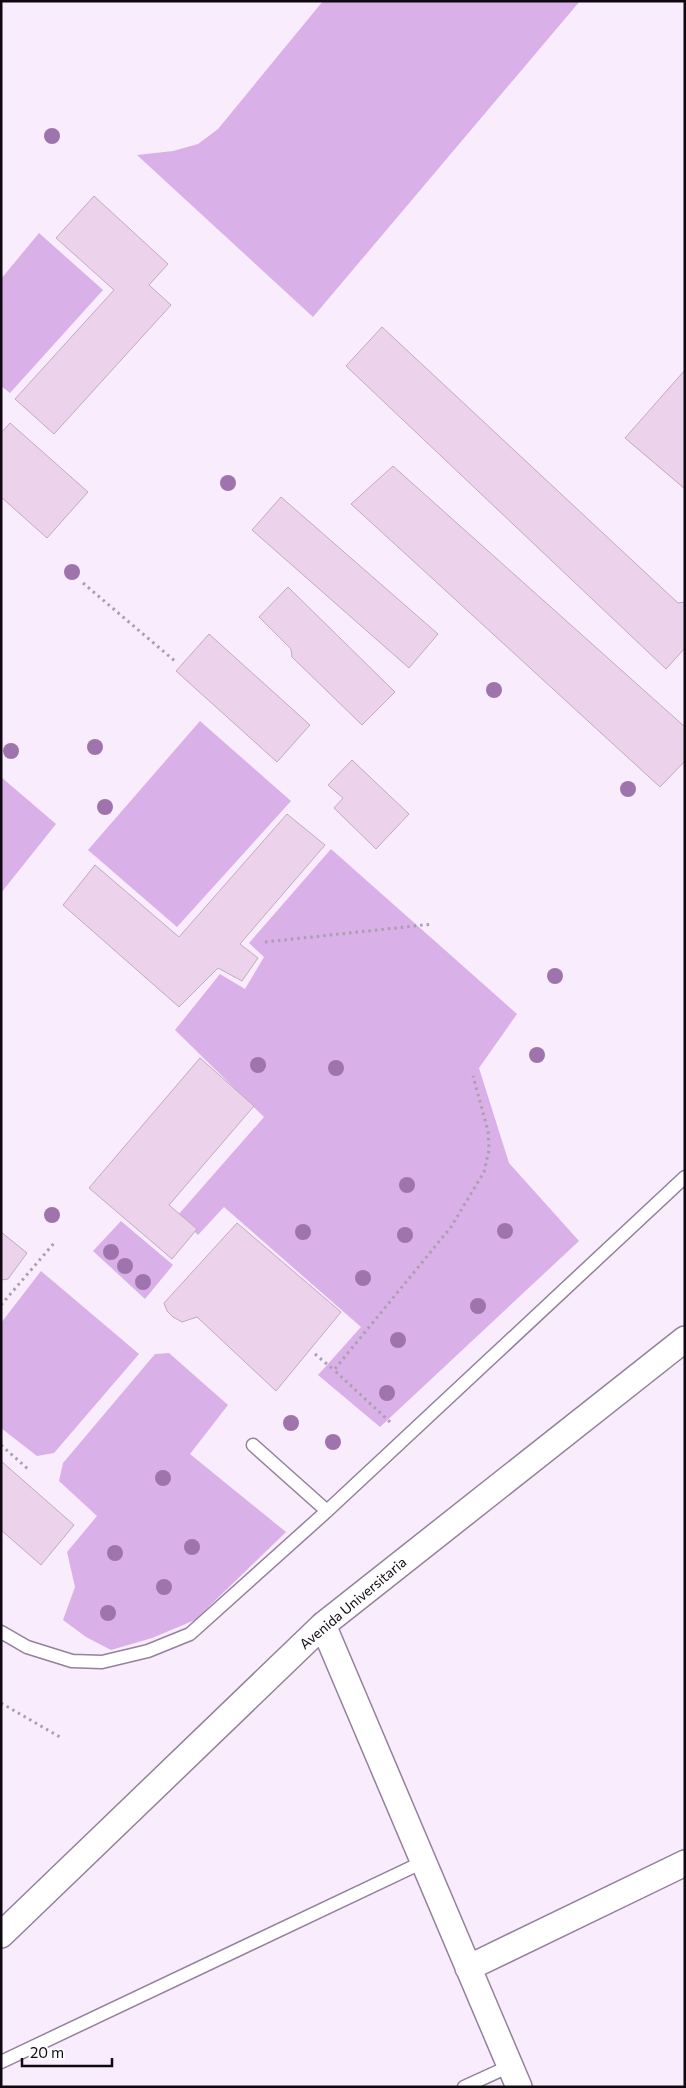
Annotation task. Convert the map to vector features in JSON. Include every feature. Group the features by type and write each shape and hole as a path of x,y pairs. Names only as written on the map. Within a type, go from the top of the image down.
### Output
{"street":[{"name":"Avenida Universitaria","path":"1,1935 323,1625 685,1339"},
{"path":"323,1625 515,2076"},
{"path":"468,1968 685,1863"}],"lane":[{"path":"1,1632 28,1647 72,1661 102,1662 148,1651 190,1634 327,1511 685,1177"},
{"path":"253,1445 327,1511"},
{"path":"1,2062 423,1862"},
{"path":"464,2087 515,2076"}],"path":[{"path":"83,583 176,662"},
{"path":"265,942 433,924"},
{"path":"334,1370 451,1227 484,1172 489,1150 488,1131 473,1076"},
{"path":"1,1305 55,1242"},
{"path":"315,1354 407,1437"},
{"path":"1,1445 28,1470"},
{"path":"1,1703 60,1737"}],"shaded area":[{"path":"323,1 580,1 313,317 137,155 173,151 198,144 218,129"},
{"path":"39,233 103,290 10,393 1,386 1,279"},
{"path":"200,721 291,801 177,927 88,850"},
{"path":"1,777 56,824 1,893"},
{"path":"331,849 517,1014 479,1068 509,1163 579,1241 380,1427 318,1375 361,1327 224,1207 198,1235 178,1215 264,1117 175,1030 220,974 245,989 264,957 249,943"},
{"path":"121,1221 173,1265 145,1299 93,1251"},
{"path":"41,1271 139,1354 54,1453 37,1456 1,1428 1,1323"},
{"path":"169,1353 228,1405 190,1454 286,1532 195,1620 152,1638 111,1650 86,1637 63,1620 75,1587 67,1552 97,1516 59,1481 63,1463 155,1354"}],"building":[{"path":"94,196 168,264 149,285 171,305 54,434 15,399 114,290 56,238"},
{"path":"382,327 678,603 685,602 685,648 666,669 346,366"},
{"path":"685,370 685,489 625,438"},
{"path":"10,423 88,492 47,538 1,497 1,433"},
{"path":"393,466 685,727 685,761 660,787 351,504"},
{"path":"281,497 438,634 409,668 252,530"},
{"path":"288,587 395,692 362,725 292,657 291,649 259,617"},
{"path":"209,634 310,725 277,762 176,671"},
{"path":"352,760 409,814 376,849 334,808 343,798 328,785"},
{"path":"287,814 325,845 240,944 258,958 242,981 218,968 179,1007 63,905 95,865 179,937"},
{"path":"200,1058 254,1106 169,1205 197,1229 172,1259 89,1188"},
{"path":"237,1223 341,1312 276,1391 197,1317 182,1322 167,1311 164,1303"},
{"path":"1,1232 27,1253 8,1279 1,1280"},
{"path":"1,1461 74,1525 41,1565 1,1530"}]}
